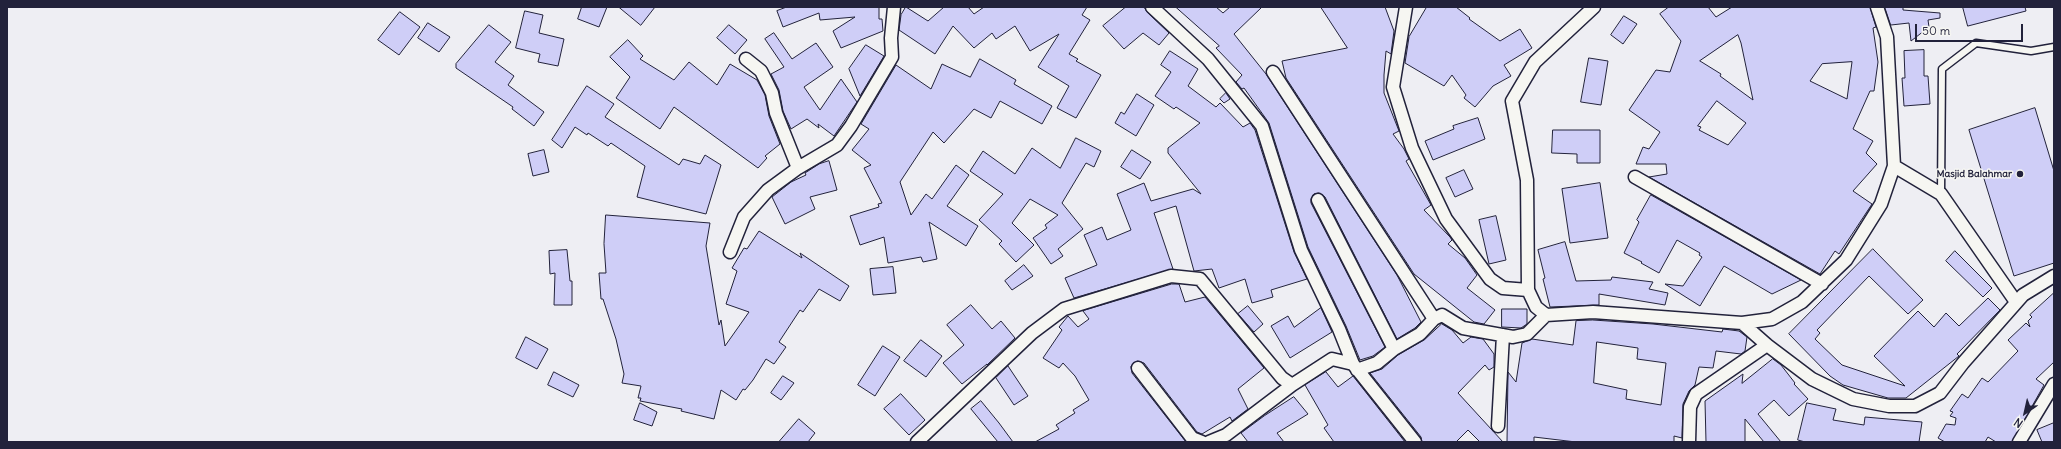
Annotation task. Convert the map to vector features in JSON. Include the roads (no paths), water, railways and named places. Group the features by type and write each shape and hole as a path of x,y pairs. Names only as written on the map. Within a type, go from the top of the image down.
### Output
{"street":[{"path":"730,252 744,217 768,190 798,168 837,145 851,126 892,57 891,38 894,7"},
{"path":"1152,7 1208,59 1262,126 1301,250 1339,329 1355,367 1415,442"},
{"path":"1406,7 1393,87 1412,148 1446,219 1490,279 1503,288 1528,290"},
{"path":"1594,7 1535,62 1512,101 1527,180 1528,290 1536,307 1546,315 1593,312 1742,323 1772,319 1802,302 1846,260 1881,204 1894,166 1888,37 1877,7"},
{"path":"746,59 761,71 772,94 776,113 798,168"},
{"path":"1273,72 1434,319"},
{"path":"1894,166 1941,194 2016,302"},
{"path":"1635,177 1822,284"},
{"path":"1318,200 1394,349"},
{"path":"917,442 1032,334 1064,309 1171,276 1200,279 1282,378 1292,385"},
{"path":"1742,323 1767,345 1812,379 1853,399 1889,406 1915,406 1940,392 1963,363 2023,295 2054,276"},
{"path":"1209,442 1226,435 1292,385 1332,359 1355,367 1377,364 1394,349 1420,334 1434,319 1442,315 1463,328 1513,337 1528,334 1546,315"},
{"path":"1498,426 1503,335"},
{"path":"1688,442 1690,407 1696,394 1767,345"},
{"path":"1138,368 1192,438 1202,442"},
{"path":"2019,442 2054,384"}],"lane":[{"path":"1941,194 1942,69 1976,43 2031,51 2054,47"}],"place":[{"name":"Masjid Balahmar","path":"2020,174"}]}
